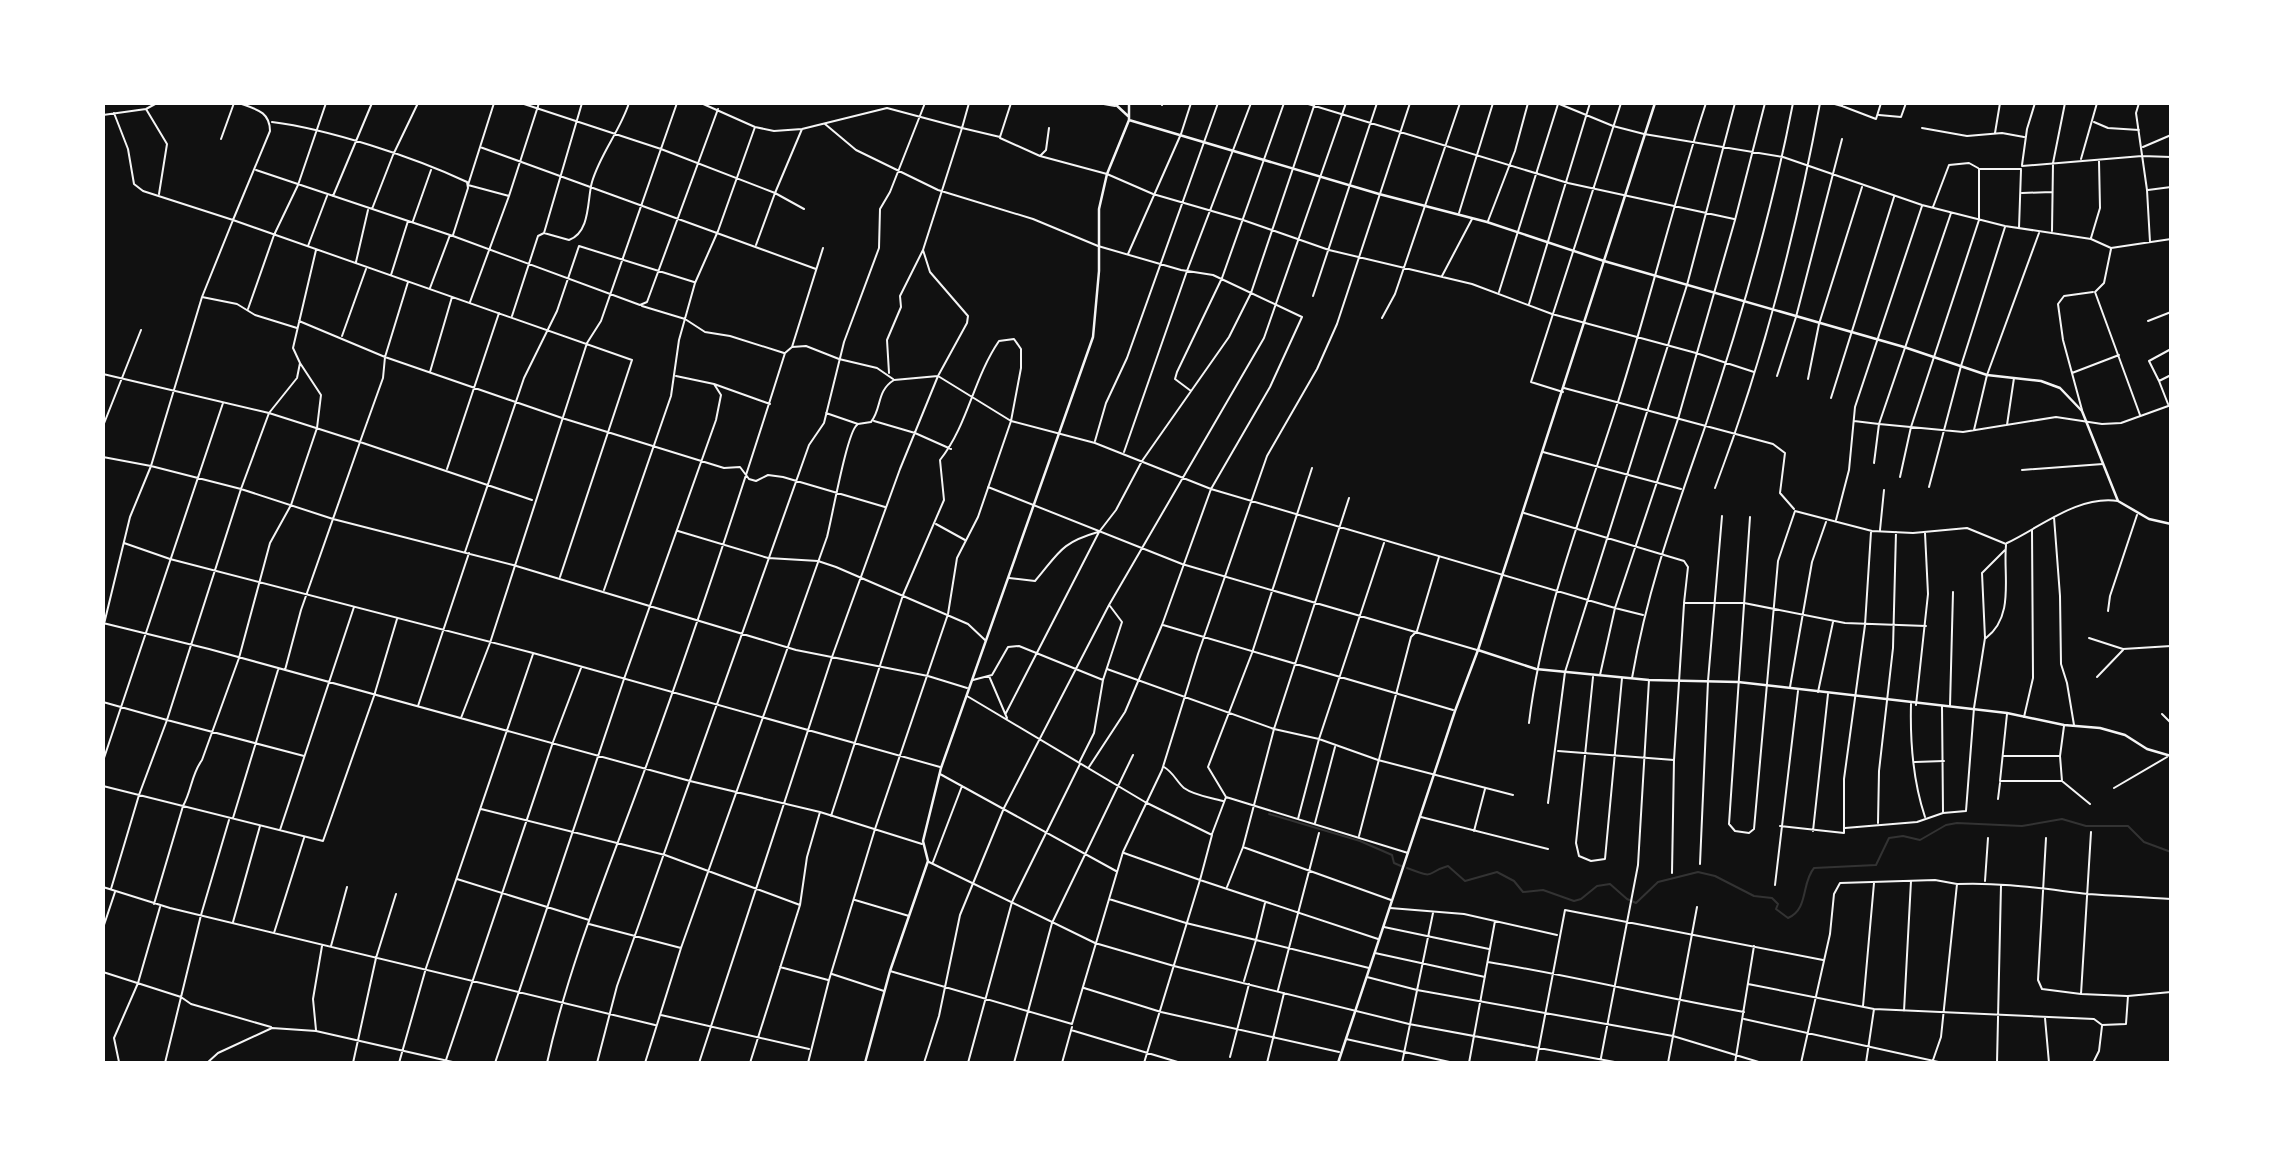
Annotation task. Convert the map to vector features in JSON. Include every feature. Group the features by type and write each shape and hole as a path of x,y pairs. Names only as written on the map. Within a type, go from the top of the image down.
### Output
{"street":[{"path":"103,115 146,109 157,103"},
{"path":"221,139 234,103"},
{"path":"239,103 265,113 270,122 267,141 202,297 151,466 139,490 104,624 553,742 737,794 820,812 923,845"},
{"path":"248,310 274,235 298,185 326,103"},
{"path":"333,197 372,103"},
{"path":"356,263 370,209 418,103"},
{"path":"430,289 451,235 494,103"},
{"path":"521,103 538,105 661,149 698,166 775,193 804,209"},
{"path":"544,233 582,103"},
{"path":"511,317 538,236 544,233 562,239 574,238 586,218 591,186 629,103"},
{"path":"461,719 490,643 533,500 587,343 601,321 677,103"},
{"path":"701,103 755,127 774,131 802,129 882,109 920,116 1000,137 1040,156 1107,174 1153,194 1272,229 1329,250 1499,293 1552,314 1696,353 1754,372"},
{"path":"882,109 884,103"},
{"path":"597,1063 635,936 718,705 741,632 809,445 824,424 839,359 879,248 880,209 925,103"},
{"path":"889,374 887,340 901,307 906,281 923,250 969,103"},
{"path":"1000,137 1011,103"},
{"path":"1098,103 1114,105 1129,118 1181,134 1379,194 1487,222 1604,261 1904,347 1987,375 2041,381 2060,388 2082,411"},
{"path":"865,1063 890,971 928,861 923,845 941,768 1093,337 1099,271 1099,209 1107,174 1129,118 1129,103"},
{"path":"1128,255 1181,134 1191,103"},
{"path":"1095,443 1106,403 1127,358 1158,263 1218,103"},
{"path":"1123,453 1187,271 1251,103"},
{"path":"1192,392 1175,379 1222,278 1284,103"},
{"path":"1305,103 1509,167 1624,197 1735,220"},
{"path":"924,1063 945,988 960,915 1004,808 1074,668 1255,356 1278,303 1346,103"},
{"path":"1313,296 1377,103"},
{"path":"1062,1063 1123,852 1163,766 1203,638 1267,456 1317,369 1337,324 1410,103"},
{"path":"1382,318 1395,294 1443,146 1460,103"},
{"path":"1458,215 1493,103"},
{"path":"1487,222 1509,167 1528,103"},
{"path":"1499,293 1558,103 1613,126 1644,134 1783,157 1922,205 2005,226 2091,239 2111,248 2171,239"},
{"path":"1528,305 1590,103"},
{"path":"1621,103 1531,382 1773,444 1785,453 1780,493 1795,510 1827,521 1871,531 1924,532 1967,528 2006,544"},
{"path":"1338,1063 1353,1011 1409,853 1455,710 1478,650 1564,390 1655,103"},
{"path":"1529,723 1536,669 1558,591 1638,339 1706,103"},
{"path":"1548,803 1557,751 1565,672 1687,285 1735,103"},
{"path":"1600,676 1615,608 1678,419 1735,220 1765,103"},
{"path":"1632,679 1643,615 1660,554 1705,426 1743,302 1783,157 1793,103"},
{"path":"1715,488 1736,433 1772,311 1808,165 1819,103"},
{"path":"1831,103 1876,119 1881,103"},
{"path":"1877,115 1901,117 1906,103"},
{"path":"1995,134 2000,103"},
{"path":"2019,229 2021,167 2025,138 2035,103"},
{"path":"2052,232 2053,163 2065,103"},
{"path":"2080,161 2097,103"},
{"path":"2138,103 2136,109 2147,190 2150,243"},
{"path":"469,303 521,163 538,105"},
{"path":"1006,713 1099,532 1116,510 1143,461 1229,337 1251,293 1315,105"},
{"path":"146,109 167,144 159,195"},
{"path":"641,305 647,302 718,109"},
{"path":"114,113 128,149 134,184 632,360 559,578"},
{"path":"270,122 356,142 468,185 509,196"},
{"path":"2093,122 2108,128 2139,130"},
{"path":"825,124 856,150 942,191 1033,219 1098,246 1222,278 1299,313 1302,321 1270,387 1211,489 1162,625 1125,712 1089,767"},
{"path":"603,591 671,396 676,354 695,283 718,231 755,127"},
{"path":"1040,156 1046,150 1049,128"},
{"path":"1922,128 1967,136 1995,134 2025,138"},
{"path":"756,246 802,129"},
{"path":"2141,147 2171,135"},
{"path":"1777,376 1796,317 1842,139"},
{"path":"481,147 559,177 591,186 640,207 718,231 816,269"},
{"path":"1933,208 1950,165 1969,163 1979,169 2142,156 2171,157"},
{"path":"2091,239 2100,208 2098,160"},
{"path":"412,222 432,169"},
{"path":"1900,477 1911,427 1979,220 1979,169"},
{"path":"256,170 451,235 610,295 685,318 705,332 730,336 785,354"},
{"path":"1808,379 1819,324 1863,186"},
{"path":"2147,190 2171,187"},
{"path":"2020,193 2053,192"},
{"path":"308,247 327,195"},
{"path":"1831,398 1894,196"},
{"path":"1836,521 1849,470 1855,407 1922,205"},
{"path":"1874,463 1879,424 1951,213"},
{"path":"1442,277 1472,219"},
{"path":"391,276 408,221"},
{"path":"1929,487 1942,430 2005,226"},
{"path":"1974,432 1987,375 2040,232"},
{"path":"464,552 516,402 546,329 557,311 579,246 695,283"},
{"path":"792,348 823,248"},
{"path":"2111,248 2104,282 2095,292 2059,299 2063,341 2082,411 2118,501 2137,513 2171,524"},
{"path":"154,904 183,806 191,792 193,772 202,760 239,658 270,543 291,505 317,428 321,395 293,348 316,250"},
{"path":"699,1063 832,657 938,376 967,323 968,316 930,272 923,250"},
{"path":"342,337 366,267"},
{"path":"285,671 307,594 383,377 385,357 408,282"},
{"path":"2095,292 2141,416"},
{"path":"202,297 237,304 255,315 297,328"},
{"path":"429,373 452,297"},
{"path":"2148,321 2171,312"},
{"path":"447,470 499,313"},
{"path":"299,321 385,357 562,418 724,468 740,467 749,479 756,481 768,475 886,508"},
{"path":"103,426 141,330"},
{"path":"808,1063 829,980 875,829 948,614 957,558 988,487 1011,421 1021,368 1021,349 1014,339 999,341 985,362 951,449 939,464 945,492 936,524 903,595 831,816"},
{"path":"547,1063 562,1003 589,922 673,693 785,354 792,348 806,346 839,359 877,368 894,380"},
{"path":"1853,421 1974,432 2056,417 2086,422 2121,423 2169,405 2149,361 2171,349"},
{"path":"2071,373 2120,354"},
{"path":"111,890 139,795 167,720 241,489 269,413 297,378 300,363"},
{"path":"103,374 269,413 533,500"},
{"path":"2159,380 2171,375"},
{"path":"675,376 714,384 770,404"},
{"path":"873,421 879,396 894,380 938,376 1011,421 1095,443 1211,489 1340,529 1643,615"},
{"path":"2007,426 2014,378"},
{"path":"495,1063 516,993 721,404 722,395 714,384"},
{"path":"103,761 223,403"},
{"path":"826,413 858,424 873,421 915,433 951,449"},
{"path":"645,1063 681,948 818,561 839,493 849,435 858,424"},
{"path":"1543,452 1682,489"},
{"path":"103,457 241,489 333,519 513,565 786,647 928,676 968,688"},
{"path":"2022,470 2103,464"},
{"path":"1311,468 1252,653 1208,767 1226,797 1409,853"},
{"path":"988,487 1182,564 1361,618 1417,631 1536,669 1632,679 1738,682 1916,705 1975,708 2064,725 2100,728 2125,735 2147,749 2170,756"},
{"path":"1880,531 1884,490"},
{"path":"1227,888 1243,847 1274,729 1349,498"},
{"path":"2006,544 2053,517 2089,503 2118,501"},
{"path":"1750,517 1729,824 1735,831 1749,833 1754,829 1776,608 1778,561 1795,510"},
{"path":"1523,513 1687,563 1674,760 1672,873"},
{"path":"2108,611 2110,596 2137,513"},
{"path":"1700,864 1708,681 1722,516"},
{"path":"2053,517 2060,596 2060,664 2067,683 2074,726"},
{"path":"1790,687 1812,562 1827,521"},
{"path":"936,524 966,540"},
{"path":"2024,717 2034,667 2032,530"},
{"path":"677,531 768,558 818,561 948,614 968,624 986,640"},
{"path":"1780,826 1844,833 1844,779 1853,696 1865,625 1871,531"},
{"path":"1008,578 1035,581 1060,549 1071,540 1099,532"},
{"path":"1878,824 1878,771 1895,625 1896,532"},
{"path":"1916,705 1928,594 1924,532"},
{"path":"1298,819 1319,739 1385,542"},
{"path":"124,543 170,559 533,653 856,741 941,768"},
{"path":"1985,638 1998,625 2003,613 2006,544"},
{"path":"1845,828 1910,823 1942,813 1966,811 1975,708 1985,638 1982,573 2006,550"},
{"path":"417,707 469,553"},
{"path":"1359,836 1411,638 1417,631 1439,556"},
{"path":"1950,707 1953,592"},
{"path":"1684,603 1744,603 1865,625 1926,625"},
{"path":"968,1063 1012,902 1094,733 1103,680 1122,622 1109,605"},
{"path":"280,831 354,607"},
{"path":"103,786 323,841 374,695 397,619"},
{"path":"1818,692 1833,621"},
{"path":"1162,625 1340,679 1455,710"},
{"path":"2089,638 2123,649 2171,646"},
{"path":"971,680 989,676 1008,647 1019,646 1103,680"},
{"path":"2097,677 2123,649"},
{"path":"398,1063 426,968 533,653"},
{"path":"445,1061 553,742 582,667"},
{"path":"165,1063 201,915 278,669"},
{"path":"1107,669 1274,729 1319,739 1378,760 1513,795"},
{"path":"989,676 1007,719"},
{"path":"1593,676 1576,843 1579,856 1591,861 1605,859 1622,678"},
{"path":"1600,1061 1612,988 1629,923 1636,878 1649,680"},
{"path":"1775,885 1798,688"},
{"path":"1813,831 1828,693"},
{"path":"967,696 1145,802 1212,835"},
{"path":"103,702 212,733 304,755"},
{"path":"1911,704 1910,738 1919,798 1926,818"},
{"path":"1942,706 1942,813"},
{"path":"1998,799 2007,713"},
{"path":"2162,715 2171,723"},
{"path":"2062,781 2060,756 2064,725"},
{"path":"1315,824 1336,745"},
{"path":"1557,751 1674,760"},
{"path":"1014,1063 1052,923 1133,755"},
{"path":"2002,756 2060,756"},
{"path":"2114,788 2170,756"},
{"path":"1914,762 1944,761"},
{"path":"1163,766 1173,772 1185,788 1197,795 1224,801"},
{"path":"940,774 1117,871"},
{"path":"2000,781 2062,781 2090,804"},
{"path":"933,863 962,785"},
{"path":"1474,832 1485,787"},
{"path":"1144,1063 1212,835 1226,797"},
{"path":"480,809 665,855 800,905"},
{"path":"750,1063 800,905 807,858 820,812"},
{"path":"1420,817 1548,849"},
{"path":"232,923 260,826"},
{"path":"2081,994 2091,832"},
{"path":"1277,991 1319,833"},
{"path":"274,934 304,836"},
{"path":"1985,883 1989,838"},
{"path":"2046,838 2038,980 2042,989 2128,996 2171,992"},
{"path":"1243,847 1392,900"},
{"path":"1123,852 1265,903 1379,939"},
{"path":"928,861 1095,943 1174,966 1409,1024 1620,1063"},
{"path":"456,878 589,922 681,948"},
{"path":"1801,1063 1836,889 1840,883 1935,880 1957,884 2043,886 2087,893 2171,899"},
{"path":"1904,1012 1912,881"},
{"path":"1863,1007 1874,882"},
{"path":"1932,1062 1941,1037 1957,884"},
{"path":"1997,1063 2001,884"},
{"path":"103,887 161,906 656,1025"},
{"path":"331,947 347,887"},
{"path":"103,928 116,891"},
{"path":"353,1063 376,958 396,894"},
{"path":"854,899 909,916"},
{"path":"1108,899 1186,923 1369,968"},
{"path":"1244,982 1265,903"},
{"path":"120,1063 114,1038 138,983 161,906"},
{"path":"1668,1063 1697,907"},
{"path":"1389,908 1495,920 1558,935"},
{"path":"1536,1063 1558,935 1565,910 1823,960"},
{"path":"1402,1063 1433,913"},
{"path":"1469,1063 1495,920"},
{"path":"1383,927 1490,949"},
{"path":"316,1031 313,999 323,944"},
{"path":"1735,1063 1754,946"},
{"path":"1374,953 1485,977"},
{"path":"1488,962 1553,972 1612,988 1744,1012"},
{"path":"780,967 829,980"},
{"path":"890,971 1072,1024"},
{"path":"103,972 181,997 191,1004 272,1028 316,1031 457,1063"},
{"path":"831,974 885,991"},
{"path":"1366,977 1417,990 1673,1036 1762,1063"},
{"path":"1230,1057 1249,983"},
{"path":"1748,984 1874,1009 2094,1019 2102,1025 2126,1024 2128,996"},
{"path":"1083,988 1161,1012 1341,1052"},
{"path":"1267,1063 1283,993"},
{"path":"1866,1063 1874,1009"},
{"path":"660,1014 757,1039 810,1049"},
{"path":"2045,1017 2049,1063"},
{"path":"1744,1019 1942,1063"},
{"path":"2093,1063 2099,1051 2102,1025"},
{"path":"207,1063 218,1053 272,1028"},
{"path":"1071,1030 1181,1063"},
{"path":"1345,1039 1454,1063"}],"waterway":[{"path":"1269,814 1360,841 1392,855 1394,863 1401,866"},
{"path":"1407,868 1430,874 1448,866 1465,881 1497,872 1514,881 1523,892 1543,890 1574,901 1581,899 1597,886 1610,884 1636,903 1658,882 1698,872 1715,876 1754,896 1772,898 1778,904 1776,909 1788,918 1799,908 1814,868 1876,865 1889,838 1903,836 1920,840 1946,825 1957,823 2022,826 2062,819 2086,826 2128,826 2144,842 2171,852"}]}
